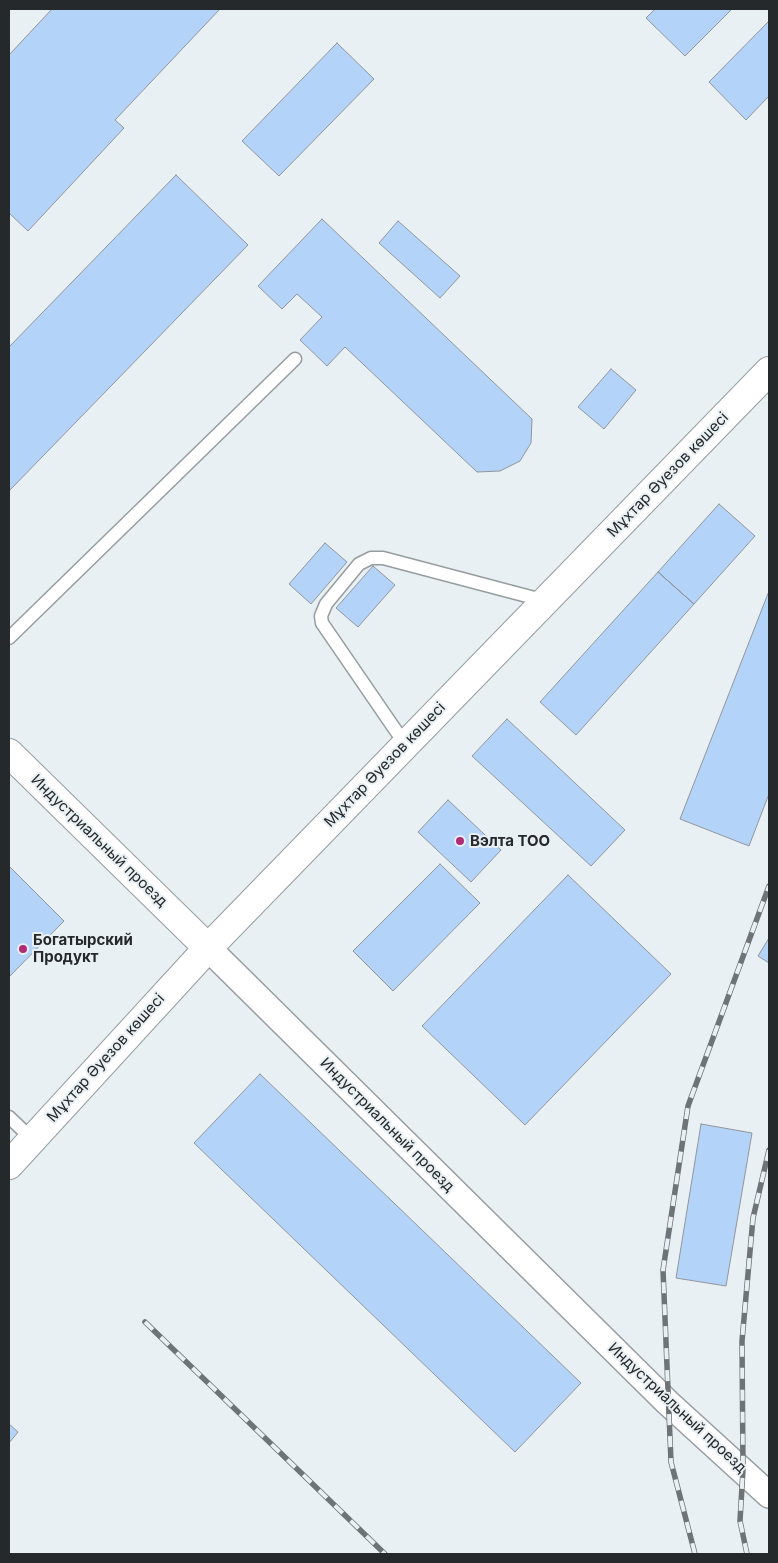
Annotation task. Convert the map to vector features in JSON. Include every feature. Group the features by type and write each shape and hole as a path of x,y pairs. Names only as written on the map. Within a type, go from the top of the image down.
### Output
{"street":[{"name":"Мұхтар Әуезов көшесі","path":"9,1165 208,948 769,371"},
{"name":"Индустриальный проезд","path":"9,753 667,1402 769,1495"}],"lane":[{"path":"9,638 295,359"},
{"path":"405,744 322,623 321,616 326,604 359,564 371,558 383,558 546,601"},
{"path":"9,1116 32,1139"}],"building":[{"path":"52,9 220,9 115,120 124,128 28,231 9,213 9,55"},
{"path":"655,9 732,9 685,56 646,18"},
{"path":"769,21 769,96 746,120 709,82"},
{"path":"337,43 374,79 279,176 242,141"},
{"path":"176,175 248,245 9,491 9,347"},
{"path":"322,219 532,419 531,443 520,461 500,471 477,472 345,347 327,366 300,340 322,317 297,294 282,309 258,286"},
{"path":"398,221 460,276 440,298 379,243"},
{"path":"611,369 636,390 604,429 578,407"},
{"path":"719,504 755,536 694,604 658,572"},
{"path":"325,543 347,562 311,604 289,584"},
{"path":"373,566 395,585 358,627 336,608"},
{"path":"658,572 694,604 576,735 540,702"},
{"path":"769,591 769,794 749,846 680,819"},
{"path":"507,719 625,830 591,866 472,756"},
{"name":"Вэлта ТОО","path":"448,800 501,850 471,882 418,832"},
{"path":"440,864 480,903 393,991 353,951"},
{"name":"Богатырский Продукт","path":"9,866 64,921 9,977"},
{"path":"568,875 671,974 525,1125 422,1026"},
{"path":"769,938 769,963 758,956"},
{"path":"260,1074 581,1383 515,1452 194,1143"},
{"path":"701,1124 752,1133 726,1286 676,1278"},
{"path":"9,1424 18,1432 9,1443"}],"railway":[{"path":"695,1554 671,1462 663,1270 688,1106 769,886"},
{"path":"747,1554 740,1521 743,1469 742,1341 753,1218 769,1150"},
{"path":"145,1322 385,1554"}],"place":[{"name":"Вэлта ТОО","path":"460,841"},
{"name":"Богатырский Продукт","path":"23,949"}]}
